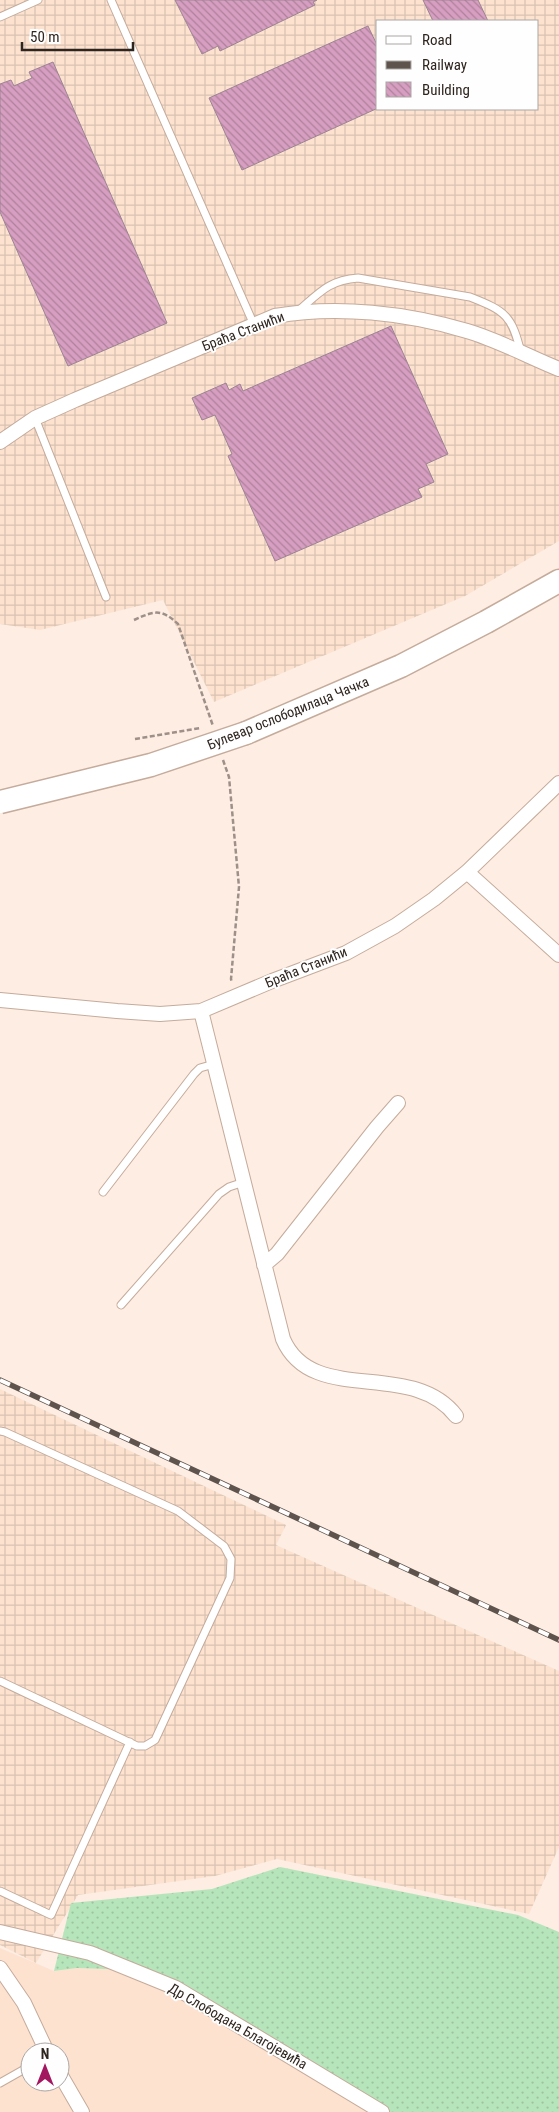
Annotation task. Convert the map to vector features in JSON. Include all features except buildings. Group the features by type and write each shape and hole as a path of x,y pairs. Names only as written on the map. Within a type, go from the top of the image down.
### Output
{"main road":[{"name":"Булевар ослободилаца Чачка","path":"0,802 143,767 246,733 400,666 486,622 559,580"}],"street":[{"name":"Браћа Станићи","path":"0,441 35,418 275,316 297,312 381,314 428,321 469,331 559,369"},
{"name":"Браћа Станићи","path":"0,1000 117,1012 180,1014 201,1012 238,995 346,952 395,926 434,899 467,872 559,783"},
{"path":"467,872 559,955"},
{"path":"201,1012 264,1265 287,1349 301,1364 310,1370 340,1378 385,1382 417,1389 443,1402 456,1416"},
{"path":"264,1265 273,1259 376,1127 398,1103"},
{"name":"Др Слободана Благојевића","path":"0,1932 90,1954 176,1988 382,2112"},
{"path":"0,1968 24,2003 42,2042"},
{"path":"70,2091 82,2112"}],"lane":[{"path":"0,17 38,0"},
{"path":"111,0 254,325"},
{"path":"297,312 328,286 341,279 350,278 470,297 505,315 515,328 522,353"},
{"path":"35,418 106,597"},
{"path":"103,1192 194,1074 200,1068 214,1064"},
{"path":"121,1305 219,1194 228,1187 244,1182"},
{"path":"0,1431 178,1511 224,1546 231,1559 230,1578 155,1740 145,1746 137,1746 0,1681"},
{"path":"0,1891 51,1915 130,1742"},
{"path":"0,2083 20,2072"}],"path":[{"path":"134,620 150,613 159,612 169,616 178,624 214,731 196,728 135,739"},
{"path":"223,759 229,777 239,887 231,979 238,995"}],"shaded area":[{"path":"0,0 559,0 559,541 465,596 214,702 163,600 40,630 0,624"},
{"path":"0,1389 286,1525 276,1545 559,1671 559,1847 529,1914 277,1859 215,1876 78,1895 36,1963 0,1945"},
{"path":"0,1948 54,1971 77,1968 132,1970 374,2112 0,2112"}],"green space":[{"path":"280,1867 518,1915 559,1932 559,2112 374,2112 132,1970 77,1968 54,1971 71,1903 212,1889"}],"railway":[{"path":"0,1380 559,1640"}]}
